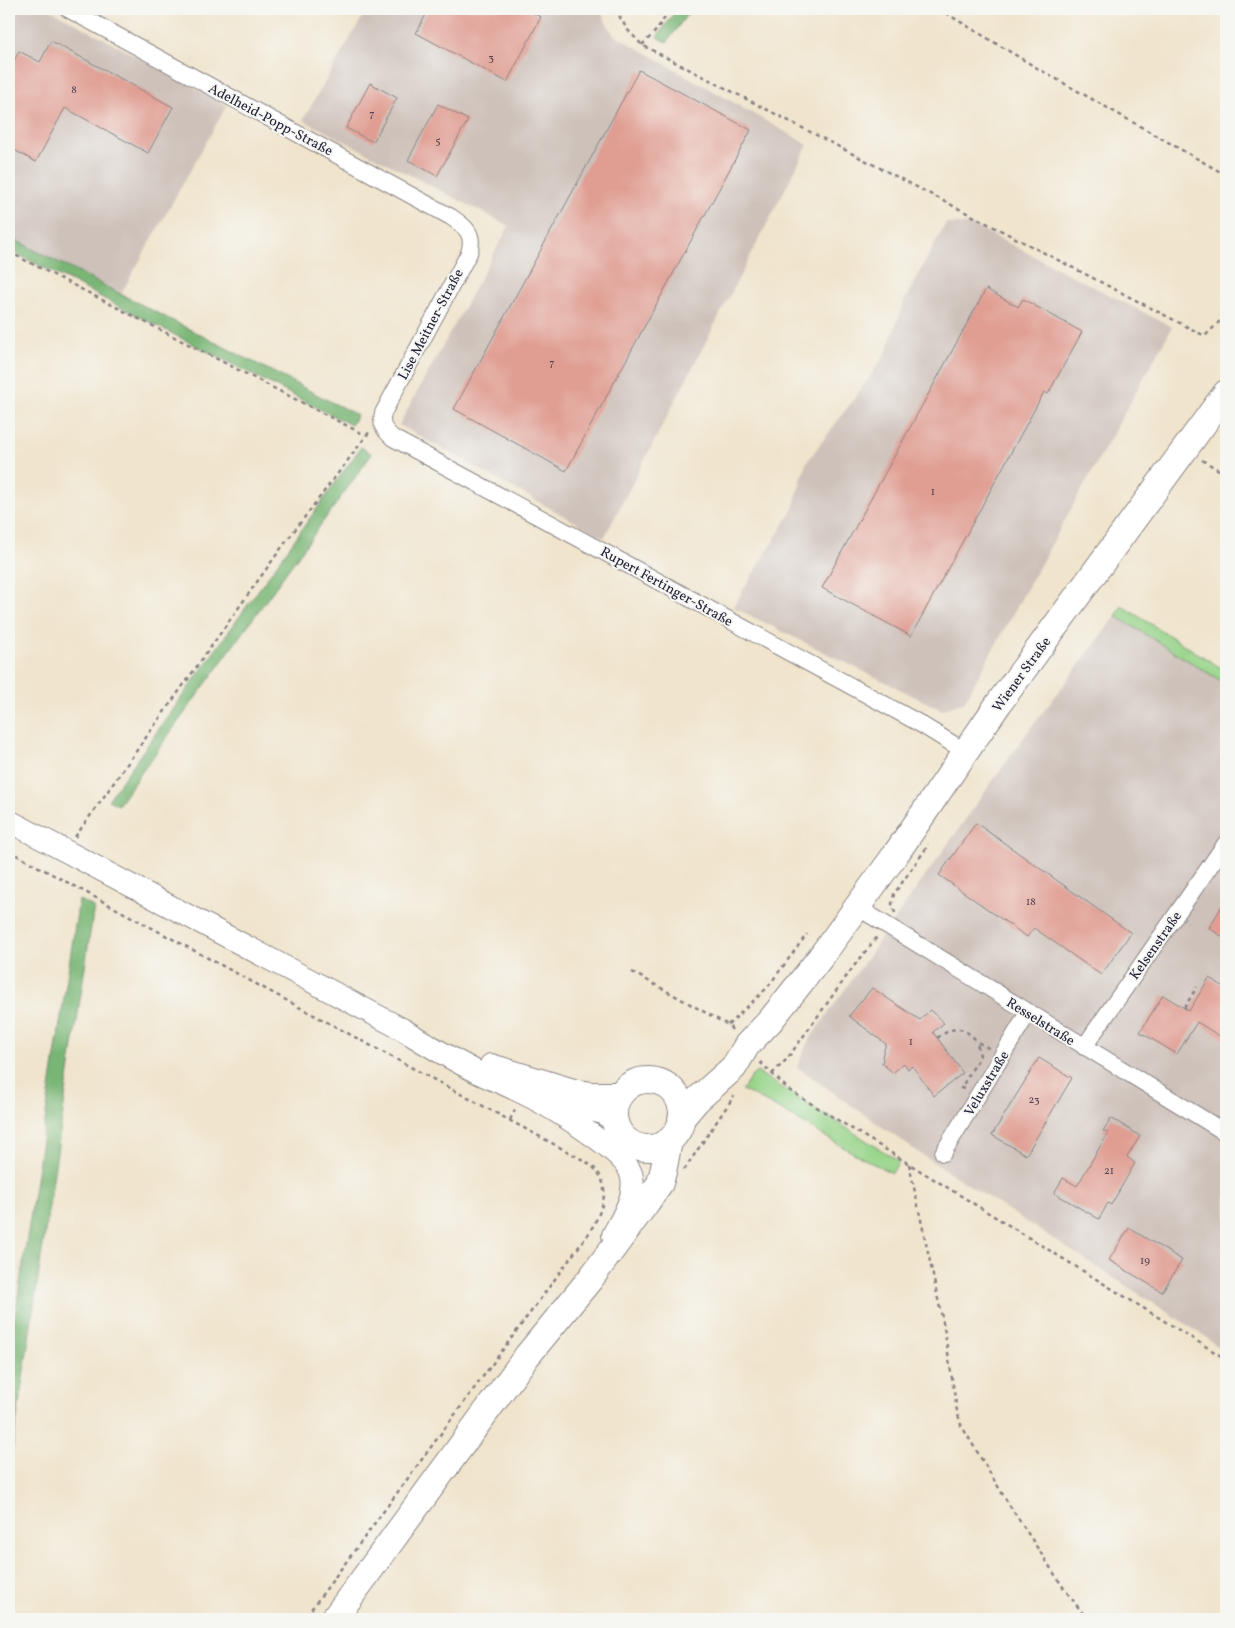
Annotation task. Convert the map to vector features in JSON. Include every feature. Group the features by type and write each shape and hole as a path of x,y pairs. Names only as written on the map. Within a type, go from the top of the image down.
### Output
{"main road":[{"name":"Wiener Straße","path":"747,1045 770,1021 820,958 999,703 1226,393"},
{"path":"9,821 402,1029 452,1058 524,1093 609,1147 620,1157 630,1171 632,1181 630,1201 591,1278"},
{"path":"402,1029 479,1060 554,1085 591,1093 621,1093"},
{"path":"669,1088 697,1079 728,1055 747,1045"},
{"path":"334,1619 527,1356 591,1278 660,1183 675,1130 680,1104 674,1092 655,1081 648,1080 633,1084 621,1093 616,1101 614,1110 616,1127 625,1140 638,1147 653,1148 675,1130 697,1100 734,1067 747,1045"},
{"path":"524,1093 602,1113 614,1120"},
{"path":"638,1147 647,1168 649,1189 647,1202"}],"street":[{"name":"Adelheid-Popp-Straße","path":"68,9 452,217 464,226 470,234"},
{"name":"Lise Meitner-Straße","path":"382,419 469,253 472,244 470,234"},
{"name":"Rupert Fertinger-Straße","path":"382,419 386,432 393,438 908,718 966,752"},
{"name":"Kelsenstraße","path":"1084,1047 1226,843"},
{"name":"Resselstraße","path":"857,907 1226,1133"},
{"name":"Veluxstraße","path":"943,1153 1028,1013"}],"path":[{"path":"615,9 627,29 642,45 1205,336 1226,315"},
{"path":"642,45 654,33 671,9"},
{"path":"939,9 1037,68 1226,175"},
{"path":"9,252 366,436"},
{"path":"65,850 282,547 366,436 382,419"},
{"path":"1185,450 1226,474"},
{"path":"9,851 574,1155 594,1168 604,1184 603,1205 589,1234 304,1619"},
{"path":"886,926 854,966 787,1059 772,1074 789,1090 1198,1340 1226,1360"},
{"path":"728,1025 767,988 807,934"},
{"path":"632,972 728,1025 747,1045"},
{"path":"1184,1008 1197,987"},
{"path":"937,1038 950,1029 968,1032 976,1041 1002,1056"},
{"path":"976,1041 980,1052 979,1059 961,1088 977,1098"},
{"path":"909,1164 944,1327 957,1411 962,1425 1008,1503 1063,1587 1087,1619"}],"shaded area":[{"path":"9,9 49,9 227,105 121,294 9,237"},
{"path":"367,9 599,9 613,34 808,145 604,538 399,425 509,226 303,120"},
{"path":"946,223 973,225 1172,327 964,702 942,710 733,607 793,509 806,463 886,353 905,299"},
{"path":"1116,616 1226,684 1226,1353 1203,1335 919,1153 797,1067 809,1040 1021,741"}],"green space":[{"path":"677,9 691,9 667,42 657,37"},
{"path":"9,237 357,415 351,425 9,250"},
{"path":"361,447 372,454 118,805 108,800"},
{"path":"1122,606 1226,671 1226,684 1116,616"},
{"path":"79,900 94,907 9,1471 9,1355"},
{"path":"757,1072 899,1161 892,1173 742,1090"}],"building":[{"path":"429,9 525,9 541,17 507,82 416,33"},
{"path":"51,41 173,107 148,153 65,108 36,162 9,147 9,71 19,51 40,62"},
{"path":"639,70 751,130 566,471 454,409"},
{"path":"370,83 397,98 373,142 346,128"},
{"path":"438,104 468,120 437,176 408,160"},
{"path":"986,289 1018,307 1023,299 1082,332 1048,394 1044,392 911,636 822,588"},
{"path":"976,823 1131,933 1101,975 1034,928 1027,937 939,875"},
{"path":"1226,899 1226,939 1209,928"},
{"path":"1209,978 1226,988 1226,1040 1197,1022 1177,1054 1140,1032 1163,995 1189,1011"},
{"path":"872,988 920,1020 930,1010 944,1023 933,1032 963,1073 934,1096 912,1066 908,1069 904,1063 893,1073 882,1063 886,1044 849,1016"},
{"path":"1039,1058 1072,1078 1026,1155 992,1135"},
{"path":"1111,1118 1140,1136 1127,1157 1135,1163 1111,1205 1108,1203 1099,1219 1054,1193 1063,1178 1077,1186 1108,1133 1103,1131"},
{"path":"1129,1228 1182,1260 1162,1292 1109,1260"}]}
